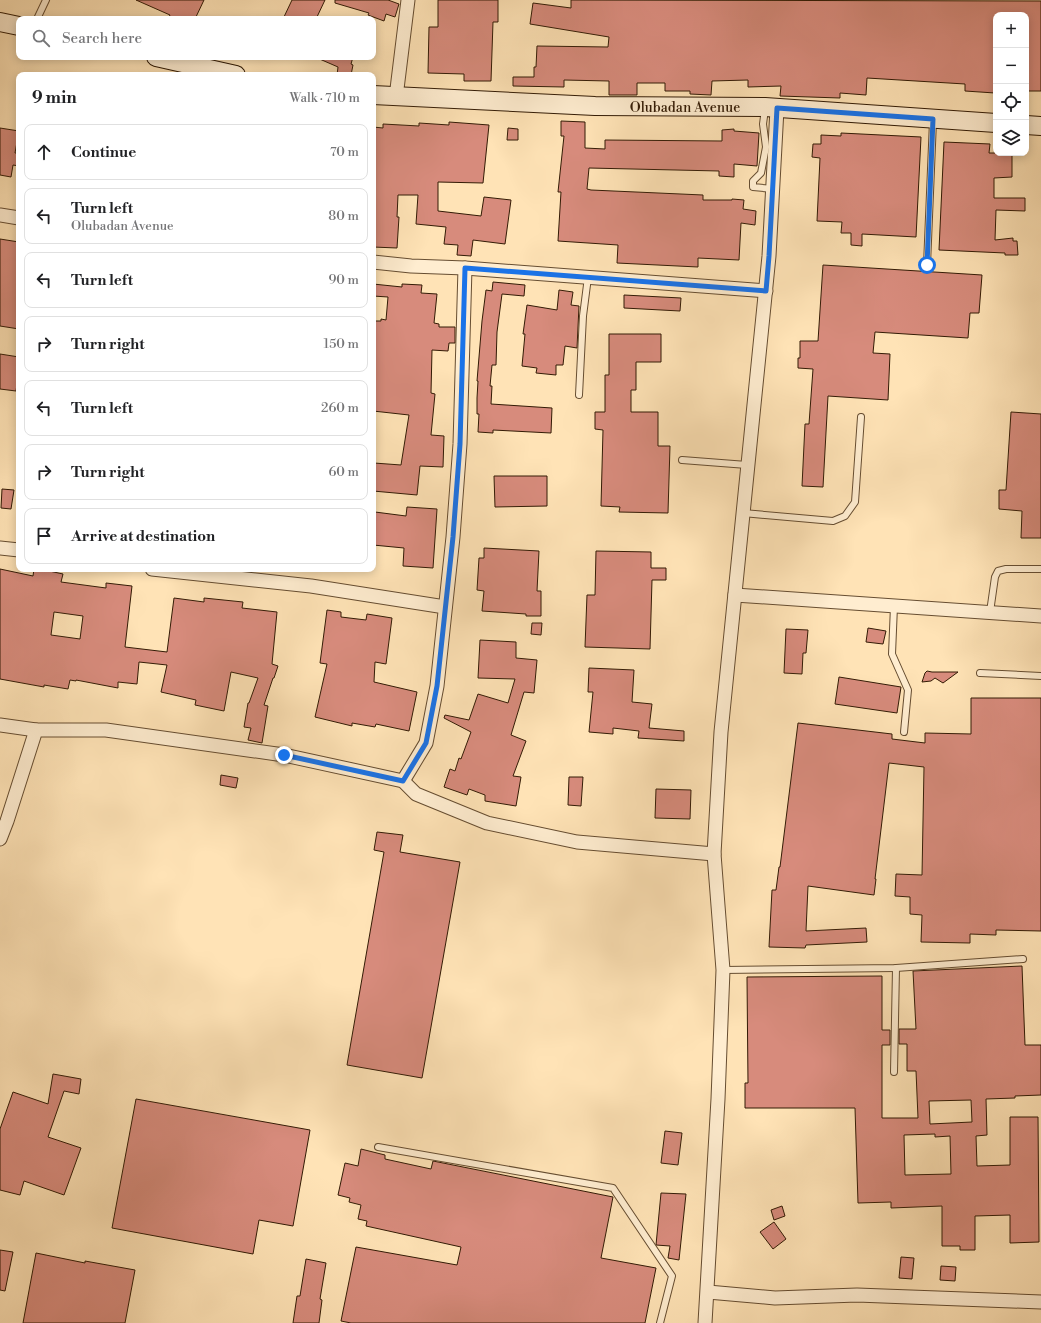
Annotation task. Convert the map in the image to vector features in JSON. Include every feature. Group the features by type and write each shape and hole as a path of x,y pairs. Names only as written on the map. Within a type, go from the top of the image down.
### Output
{"street":[{"path":"396,97 408,0"},
{"path":"0,22 16,25"},
{"path":"169,60 223,72"},
{"name":"Olubadan Avenue","path":"376,95 595,106 771,108 993,124"},
{"path":"705,1323 718,1099 723,970 714,854 721,732 747,465 766,291 772,189 770,148 771,108"},
{"path":"1029,126 1041,126"},
{"path":"0,215 16,218"},
{"path":"376,262 766,291"},
{"path":"403,781 426,743 437,686 453,537 460,444 465,268"},
{"path":"0,548 16,549"},
{"path":"180,572 312,586 445,607"},
{"path":"735,595 1041,616"},
{"path":"0,725 36,730 106,730 284,755 403,781 416,794 487,823 577,842 714,854"},
{"path":"0,839 36,730"},
{"path":"708,1292 775,1298 856,1295 1041,1302"}],"lane":[{"path":"38,16 46,0"},
{"path":"927,265 933,119"},
{"path":"770,148 761,173 753,181 753,187 772,189"},
{"path":"579,395 583,316 588,277"},
{"path":"743,513 832,521 845,516 855,502 861,417"},
{"path":"682,460 747,465"},
{"path":"990,612 995,577 998,571 1006,569 1041,569"},
{"path":"894,606 892,654 908,690 904,732"},
{"path":"980,673 1041,676"},
{"path":"723,970 896,968 1023,959"},
{"path":"894,1072 896,968"},
{"path":"378,1147 613,1188 672,1276 660,1323"}],"building":[{"path":"136,0 204,0 196,16 170,15"},
{"path":"292,0 325,0 317,16 284,16"},
{"path":"335,0 388,0 399,4 395,17 386,14 384,21 376,18 376,16 368,15 369,13 335,3"},
{"path":"438,0 498,0 498,22 493,22 491,81 464,81 464,74 428,73 429,27 438,27"},
{"path":"571,0 1041,1 1041,91 1029,91 1029,12 993,12 993,93 965,91 965,84 867,78 866,95 840,93 840,98 780,96 781,86 748,87 748,80 712,81 711,95 690,94 690,91 665,91 665,83 637,83 637,95 609,95 609,81 564,80 564,87 513,86 513,77 534,77 537,46 608,47 609,37 530,24 533,3 571,8"},
{"path":"322,60 352,60 352,72 337,72 338,67"},
{"path":"561,121 585,122 585,148 605,149 605,140 722,141 722,130 734,129 734,131 759,133 757,166 734,164 734,177 719,176 719,171 589,168 587,189 591,190 703,195 703,200 744,200 743,209 756,211 755,225 741,223 739,260 698,258 698,267 617,263 618,245 558,241 561,192 558,192 564,136 561,136"},
{"path":"449,122 489,125 483,183 438,182 438,211 481,216 484,197 511,200 505,244 473,240 471,256 457,255 458,245 444,244 446,227 416,224 418,195 398,195 397,217 399,217 397,248 376,247 376,127 383,128 383,124 419,126 419,123 449,125"},
{"path":"0,128 16,131 16,166 13,165 11,177 0,175"},
{"path":"508,128 518,129 518,140 507,140"},
{"path":"841,133 921,137 916,237 862,234 862,246 851,245 851,233 841,233 842,222 817,221 820,158 812,157 813,144 821,144 821,135 841,136"},
{"path":"944,142 990,144 989,153 993,153 993,156 1012,156 1012,177 994,178 994,198 1025,198 1025,211 996,210 995,240 1013,238 1013,241 1017,241 1018,255 939,250"},
{"path":"0,239 16,242 16,329 0,326"},
{"path":"823,265 982,275 979,313 970,313 968,338 875,332 873,353 890,354 888,400 828,396 823,487 802,486 805,424 809,424 813,369 798,368 798,358 800,358 800,341 818,341"},
{"path":"493,282 525,285 524,296 502,294 497,332 496,365 492,365 490,386 492,386 491,404 552,408 551,433 493,430 493,433 478,432 479,414 477,414 477,381 482,321 486,290 492,291"},
{"path":"376,284 402,287 402,284 422,285 421,293 437,294 434,323 439,324 439,327 455,327 455,343 449,343 448,351 432,350 431,393 435,394 431,435 444,436 443,467 420,466 417,495 376,491 376,463 401,465 409,415 376,411 376,321 381,321 381,319 386,320 388,297 376,296"},
{"path":"559,290 573,292 571,305 579,306 577,348 565,346 563,365 556,365 556,375 536,373 537,368 522,366 525,334 523,334 527,305 557,310"},
{"path":"624,295 681,298 680,311 624,308"},
{"path":"609,334 661,334 661,362 636,362 636,390 631,390 631,412 658,412 658,446 670,446 668,513 619,512 620,507 601,506 603,430 595,429 595,412 605,412 605,375 609,375"},
{"path":"0,354 16,357 16,391 0,389"},
{"path":"1011,412 1041,414 1041,538 1021,538 1022,511 999,509 999,490 1006,490"},
{"path":"494,476 547,476 547,506 495,507"},
{"path":"2,489 14,490 11,509 1,508"},
{"path":"407,507 437,509 433,568 403,566 404,548 376,545 376,512 406,516"},
{"path":"484,548 539,551 537,591 541,591 541,616 526,616 526,614 482,611 484,591 477,590 479,558 484,558"},
{"path":"596,551 651,552 651,568 666,568 666,580 652,580 650,649 585,647 587,595 595,595"},
{"path":"0,569 33,576 34,572 54,572 63,574 61,582 106,588 106,583 132,586 125,647 167,652 174,598 204,602 204,598 243,602 242,608 277,612 272,664 278,666 264,705 268,706 262,743 248,740 251,728 244,727 248,703 258,678 231,672 224,711 195,705 196,700 161,692 167,665 139,662 137,684 118,682 118,688 76,680 70,680 68,689 44,685 44,687 0,679","holes":["54,612 83,616 80,639 51,635"]},
{"path":"327,610 341,612 341,617 366,620 367,614 392,618 386,664 375,662 374,682 417,692 409,731 376,724 375,727 352,723 352,726 315,717 327,664 320,663"},
{"path":"532,623 542,623 541,635 531,634"},
{"path":"868,628 886,631 883,644 866,642"},
{"path":"786,629 808,630 806,653 803,653 802,674 784,673"},
{"path":"480,640 516,642 516,658 537,660 534,693 524,692 511,735 526,741 513,776 521,777 516,806 485,801 485,795 469,789 467,795 444,787 450,769 455,771 459,758 461,759 471,732 444,718 445,715 469,720 478,694 508,703 515,679 478,678"},
{"path":"589,668 634,670 632,702 652,704 649,728 684,731 684,741 638,738 639,731 613,728 613,734 589,732 593,692 588,692"},
{"path":"927,671 958,672 943,683 935,678 931,681 922,682"},
{"path":"839,677 901,687 897,713 835,704"},
{"path":"971,698 1041,698 1041,931 996,930 996,935 970,934 970,943 921,942 922,915 910,914 910,897 895,896 896,874 922,875 924,767 889,763 874,895 808,886 806,931 866,928 867,942 806,945 805,948 769,947 772,890 776,890 780,867 798,723 892,734 892,739 925,743 925,733 971,734"},
{"path":"221,775 238,778 236,788 220,785"},
{"path":"569,777 583,777 581,806 568,805"},
{"path":"656,789 691,790 690,819 655,818"},
{"path":"377,832 403,835 400,852 460,862 422,1078 347,1065 384,852 374,850"},
{"path":"1022,966 1025,1045 1041,1045 1041,1095 986,1099 987,1135 976,1136 977,1166 1010,1165 1010,1117 1038,1117 1039,1242 1010,1243 1010,1215 975,1216 975,1250 960,1250 960,1246 942,1246 942,1206 891,1208 891,1202 858,1203 855,1108 745,1108 745,1083 748,1083 747,977 882,976 882,1030 890,1030 890,1045 882,1045 882,1118 918,1118 916,1071 907,1071 907,1044 899,1044 899,1029 916,1029 913,971","holes":["971,1100 972,1122 930,1124 929,1101","935,1134 935,1137 950,1136 951,1174 905,1175 904,1135"]},
{"path":"53,1074 81,1079 79,1094 64,1091 48,1137 81,1148 64,1195 24,1181 20,1195 0,1190 0,1129 13,1092 48,1104"},
{"path":"136,1099 310,1130 293,1226 259,1220 253,1254 112,1228"},
{"path":"665,1131 682,1133 678,1165 661,1163"},
{"path":"361,1149 385,1155 385,1159 431,1169 433,1161 613,1197 601,1258 656,1268 645,1323 351,1323 341,1321 356,1247 457,1265 461,1247 366,1226 367,1221 358,1219 361,1205 349,1202 350,1198 338,1195 345,1163 358,1166"},
{"path":"661,1193 686,1194 679,1260 668,1258 670,1246 656,1245"},
{"path":"782,1206 785,1216 774,1220 771,1210"},
{"path":"774,1222 786,1239 773,1249 760,1232"},
{"path":"0,1250 13,1252 5,1291 0,1290"},
{"path":"36,1253 85,1263 85,1261 135,1270 125,1323 23,1323"},
{"path":"901,1257 914,1258 912,1279 899,1278"},
{"path":"306,1259 326,1263 320,1299 322,1300 319,1323 293,1323 297,1296 300,1296"},
{"path":"941,1266 956,1267 955,1281 940,1280"}],"route":[{"path":"284,755 403,781 426,743 437,686 453,537 460,444 465,268 766,291 777,108 933,119 927,265"}]}
